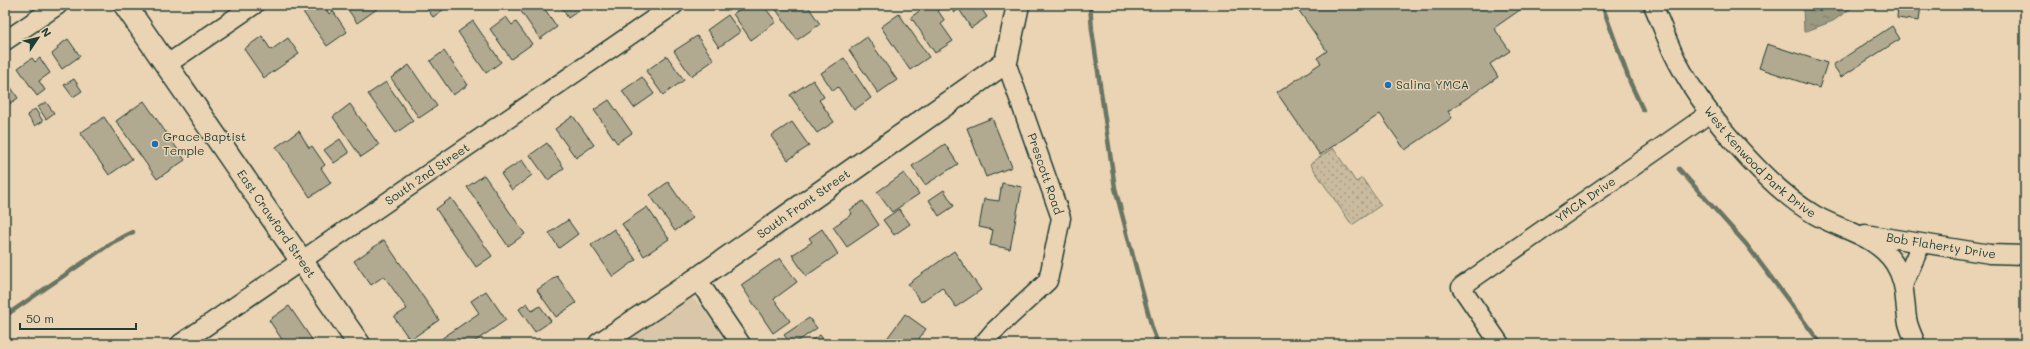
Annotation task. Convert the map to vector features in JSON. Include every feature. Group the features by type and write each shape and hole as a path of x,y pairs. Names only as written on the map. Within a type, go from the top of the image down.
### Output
{"street":[{"path":"5,41 58,5"},
{"name":"East Crawford Street","path":"125,5 359,344"},
{"path":"166,65 254,5"},
{"name":"South 2nd Street","path":"180,344 674,5"},
{"path":"1006,62 1018,5"},
{"name":"West Kenwood Park Drive","path":"1653,5 1673,54 1710,113 1770,179 1796,201 1816,215 1858,233 1879,246 1894,263 1904,283 1907,320 1916,344"},
{"name":"South Front Street","path":"600,344 697,279 1006,62"},
{"name":"Prescott Road","path":"983,344 994,331 1048,281 1061,218 1006,62"},
{"name":"YMCA Drive","path":"1500,344 1461,287 1710,113"},
{"name":"Bob Flaherty Drive","path":"1858,233 1990,254 2025,254"},
{"name":"West Kenwood Park Drive","path":"1904,283 1921,244"},
{"path":"697,279 742,344"}],"shaded area":[{"path":"1333,148 1356,182 1362,178 1381,205 1352,225 1310,164"},
{"path":"693,298 703,308 728,344 617,344 685,299"}],"water":[{"path":"1803,5 1856,5 1833,21 1804,32"}],"building":[{"path":"313,5 324,5 329,14 333,11 347,32 327,46 303,12"},
{"path":"345,5 374,5 377,9 357,23"},
{"path":"430,5 450,5 433,17 426,8"},
{"path":"522,5 532,5 534,8 542,5 557,27 540,39 518,7"},
{"path":"560,5 587,5 568,18"},
{"path":"746,5 763,5 776,22 751,40 733,14"},
{"path":"773,5 807,5 820,24 797,40"},
{"path":"928,5 934,5 945,21 941,24 953,41 935,53 911,17"},
{"path":"949,5 979,5 987,17 971,28 959,9 954,13"},
{"name":"Salina YMCA","path":"1295,5 1527,5 1494,28 1510,51 1490,64 1498,77 1448,111 1452,118 1405,150 1380,114 1320,155 1277,93 1321,63 1317,58 1327,51"},
{"path":"1898,5 1921,5 1919,21 1897,18"},
{"path":"899,14 929,57 910,70 881,27"},
{"path":"728,15 740,32 719,47 707,30"},
{"path":"506,17 512,25 516,22 532,44 511,59 490,29"},
{"path":"473,21 501,62 486,73 458,32"},
{"path":"1892,26 1900,39 1841,77 1833,65"},
{"path":"262,36 271,50 288,38 299,54 264,78 244,49"},
{"path":"697,36 714,60 691,76 674,51"},
{"path":"867,37 897,80 878,93 849,50"},
{"path":"68,39 80,56 62,69 52,54 58,49 57,47"},
{"path":"1767,44 1827,63 1819,88 1759,68"},
{"path":"444,51 468,85 453,95 430,61"},
{"path":"667,56 684,80 663,95 646,71"},
{"path":"32,58 35,62 40,58 50,73 39,81 45,90 37,96 18,68"},
{"path":"844,58 871,98 854,110 838,87 833,91 821,73"},
{"path":"409,65 437,106 419,118 391,78"},
{"path":"642,77 654,94 634,108 622,91"},
{"path":"74,79 82,91 73,97 64,85"},
{"path":"6,80 18,98 5,107 5,81"},
{"path":"813,80 824,97 819,100 834,122 817,133 790,95"},
{"path":"386,82 413,121 396,133 368,94"},
{"path":"609,100 632,133 617,143 594,110"},
{"path":"144,101 185,160 157,179 116,121"},
{"path":"46,102 54,113 46,119 38,107"},
{"path":"350,104 379,145 361,157 333,117"},
{"path":"35,109 43,121 35,126 27,115"},
{"path":"573,116 594,145 576,158 555,129"},
{"path":"104,117 132,159 109,175 80,133"},
{"path":"992,118 1012,167 986,177 967,128"},
{"path":"792,122 809,146 788,160 771,136"},
{"path":"299,131 309,148 312,146 325,165 321,168 331,183 310,197 276,147"},
{"path":"340,139 349,153 334,163 324,150"},
{"path":"547,143 564,168 548,180 530,155"},
{"path":"945,144 958,164 925,185 912,166"},
{"path":"522,160 532,175 512,190 501,174"},
{"path":"904,173 919,194 892,212 877,192"},
{"path":"484,175 525,234 508,246 467,187"},
{"path":"668,182 693,218 675,231 650,195"},
{"path":"1002,183 1022,187 1010,249 990,245 993,230 979,227 984,199 999,201"},
{"path":"944,190 954,206 939,216 929,200"},
{"path":"451,198 492,256 476,267 436,209"},
{"path":"863,201 879,225 847,247 833,227 852,214 850,210"},
{"path":"647,207 669,239 644,256 622,224"},
{"path":"899,209 910,224 894,235 883,220"},
{"path":"568,220 578,234 559,248 549,233"},
{"path":"614,229 636,260 613,277 591,245"},
{"path":"822,229 838,254 806,276 792,255 812,242 809,238"},
{"path":"384,240 439,320 410,340 394,317 407,309 384,276 371,285 354,261"},
{"path":"954,251 981,290 956,307 942,287 921,302 908,284"},
{"path":"780,258 797,282 774,299 790,321 773,333 741,285"},
{"path":"557,276 576,303 556,317 537,290"},
{"path":"486,291 506,320 471,344 445,344 441,339 479,313 471,301"},
{"path":"527,303 532,311 540,306 551,321 535,332 519,309"},
{"path":"289,306 315,344 285,344 269,320"},
{"path":"905,314 926,329 915,344 883,344"},
{"path":"809,318 817,328 794,344 791,344 784,335"},
{"path":"820,335 827,344 806,344"}],"waterway":[{"path":"1090,5 1092,30 1115,188 1152,328 1158,344"},
{"path":"1602,5 1630,82 1643,110"},
{"path":"1679,169 1746,244 1821,344"},
{"path":"5,316 113,242 133,232"}],"place":[{"name":"Salina YMCA","path":"1388,85"},
{"name":"Grace Baptist Temple","path":"155,144"}]}
